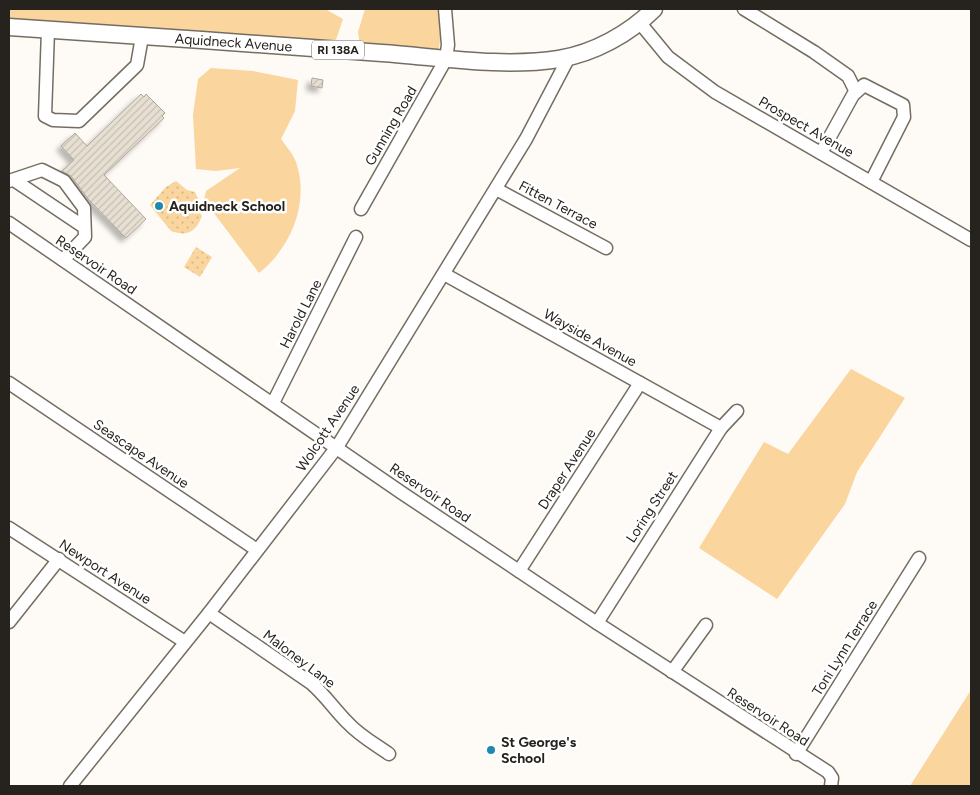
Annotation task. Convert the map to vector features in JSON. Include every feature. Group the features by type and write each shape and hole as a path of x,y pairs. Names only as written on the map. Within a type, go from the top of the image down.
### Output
{"main road":[{"name":"Aquidneck Avenue","path":"9,27 446,59 535,62 569,57 603,45 640,23 654,9"}],"street":[{"path":"444,9 448,45 446,59"},
{"path":"744,9 848,76 856,92"},
{"name":"Prospect Avenue","path":"640,23 668,57 699,81 971,240"},
{"path":"48,30 45,116 53,120 80,121 138,65 142,37"},
{"name":"Wolcott Avenue","path":"70,786 337,447 530,132 569,57"},
{"name":"Gunning Road","path":"361,209 446,59"},
{"path":"821,153 856,92 864,85 903,105 904,118 871,182"},
{"path":"11,180 42,170 64,181 84,208 85,237 63,260"},
{"path":"11,180 84,227"},
{"name":"Fitten Terrace","path":"496,188 606,248"},
{"name":"Reservoir Road","path":"9,223 519,571 796,754 828,772 832,778 831,786"},
{"name":"Harold Lane","path":"272,403 356,238"},
{"name":"Wayside Avenue","path":"444,274 721,428"},
{"name":"Seascape Avenue","path":"9,383 257,550"},
{"name":"Draper Avenue","path":"519,571 640,383"},
{"name":"Loring Street","path":"597,623 721,428 737,411"},
{"name":"Newport Avenue","path":"9,528 185,642"},
{"name":"Toni Lynn Terrace","path":"796,754 919,558"},
{"path":"9,622 59,560"},
{"name":"Maloney Lane","path":"208,613 311,683 327,696 348,724 362,737 389,754"},
{"path":"672,672 706,625"}],"shaded area":[{"path":"9,9 325,9 343,19 335,43 9,20"},
{"path":"365,9 439,9 439,49 437,52 360,45 358,32"},
{"path":"211,68 253,71 298,80 295,111 281,139 296,162 300,177 301,193 299,208 295,223 280,251 259,273 204,200 206,191 240,168 216,171 196,169 193,115 198,79"},
{"path":"176,181 187,190 195,192 198,199 197,208 202,216 197,226 186,233 171,231 150,205 166,187"},
{"path":"196,247 212,257 200,277 184,267"},
{"path":"851,369 905,398 857,472 845,504 777,599 699,548 764,442 788,454"},
{"path":"971,690 971,786 910,786"}],"building":[{"path":"312,78 323,80 322,88 311,86"},
{"path":"141,94 144,97 146,94 165,113 162,116 164,118 104,175 146,219 126,238 89,200 71,176 62,171 74,160 61,146 75,133 87,146"}],"place":[{"name":"Aquidneck School","path":"159,206"},
{"name":"St George's School","path":"491,750"}]}
